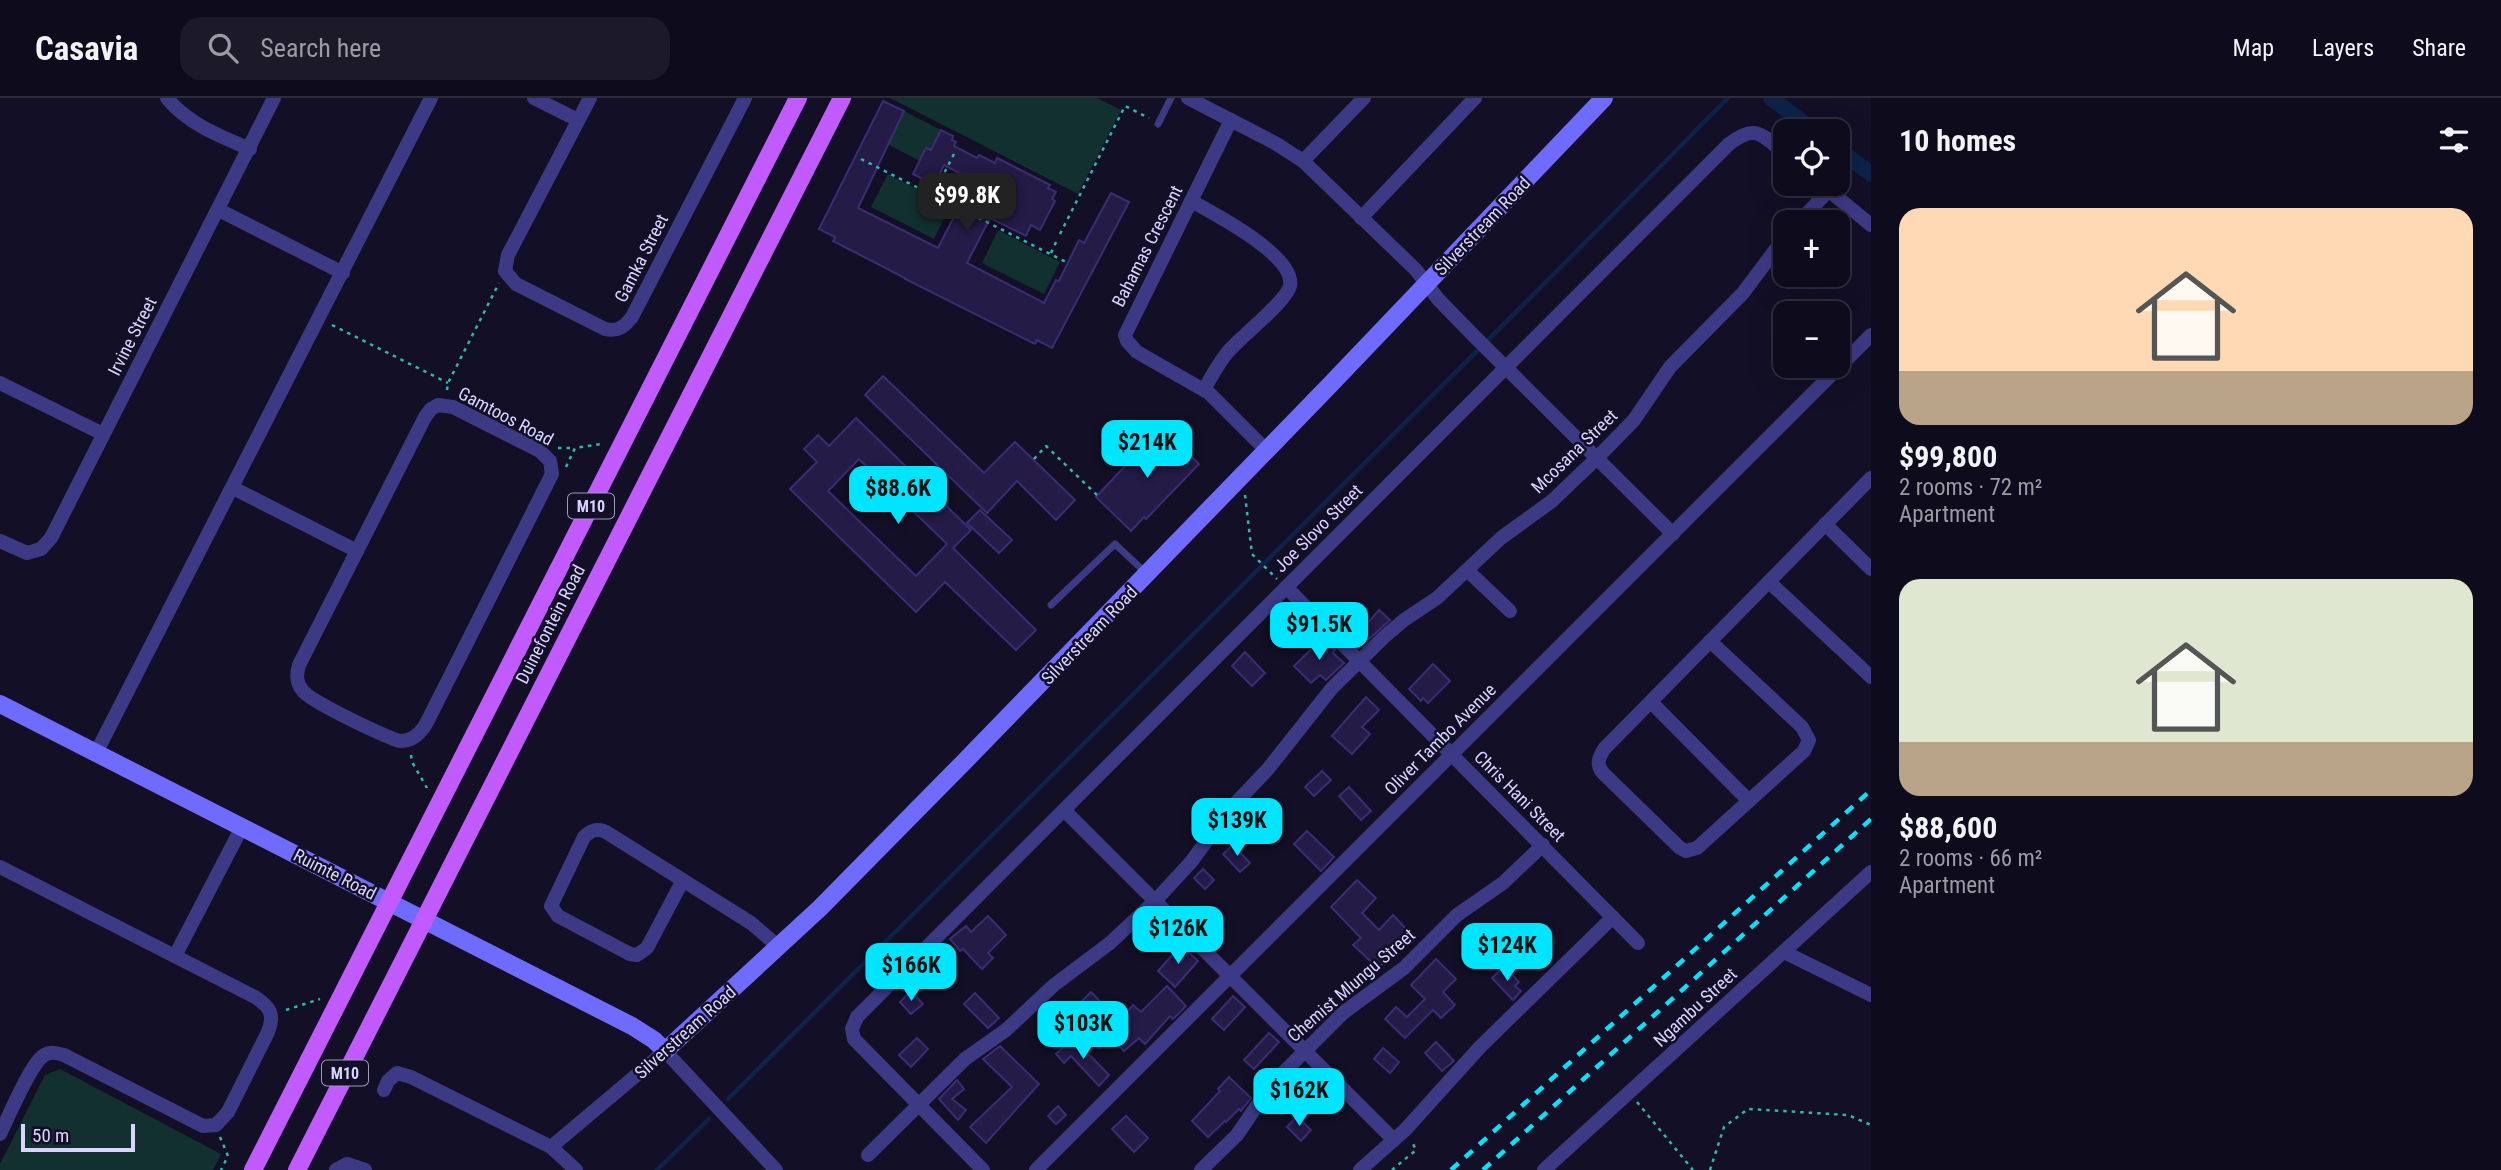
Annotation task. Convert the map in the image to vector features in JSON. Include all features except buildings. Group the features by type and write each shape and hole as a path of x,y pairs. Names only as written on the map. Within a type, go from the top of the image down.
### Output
{"main road":[{"name":"Duinefontein Road","path":"254,1170 798,98"},
{"name":"Duinefontein Road","path":"297,1170 842,98"}],"street":[{"path":"167,98 181,113 208,130 250,149"},
{"name":"Irvine Street","path":"0,541 27,554 45,546 275,98"},
{"path":"96,752 431,98"},
{"path":"534,98 578,120"},
{"name":"Gamka Street","path":"590,98 508,255 505,271 516,284 613,331 621,329 632,317 745,98"},
{"path":"1189,98 1281,147 1303,162 1416,270 1505,368 1673,534"},
{"path":"1303,162 1364,98"},
{"path":"1361,218 1475,98"},
{"name":"Silverstream Road","path":"551,1147 665,1051 779,947 1147,575 1604,98"},
{"name":"Bahamas Crescent","path":"1231,121 1125,335 1137,352 1204,390 1267,451"},
{"name":"Joe Slovo Street","path":"918,1105 854,1039 852,1029 858,1017 1729,144 1744,133 1750,132 1763,136 1773,144"},
{"path":"1836,196 1871,225"},
{"path":"1191,201 1255,238 1283,267 1290,281 1287,293 1228,351 1204,390"},
{"path":"219,210 343,273"},
{"name":"Mcosana Street","path":"869,1155 965,1059 1006,1030 1054,985 1110,943 1156,900 1198,853 1230,809 1281,754 1321,701 1404,620 1437,598 1501,538 1552,501 1597,458 1634,421 1670,367 1743,293 1773,253"},
{"name":"Oliver Tambo Avenue","path":"1036,1170 1871,335"},
{"path":"0,383 103,434"},
{"name":"Gamtoos Road","path":"438,405 453,407 540,451 550,461 552,474 544,494 426,724 408,741 390,738 311,698 298,684 296,674 299,665 357,551 425,417 438,405"},
{"path":"1710,642 1802,727 1808,740 1804,751 1698,848 1686,851 1602,772 1598,766 1598,758 1604,749 1871,478"},
{"path":"233,488 357,551"},
{"path":"1825,524 1871,569"},
{"path":"1468,570 1510,611"},
{"path":"1769,582 1871,677"},
{"name":"Chris Hani Street","path":"1286,587 1638,943"},
{"path":"1651,702 1749,801"},
{"name":"Ruimte Road","path":"0,704 632,1026 654,1040 665,1051"},
{"path":"1064,810 1394,1140"},
{"path":"175,956 242,827"},
{"path":"683,880 647,948 637,955 558,916 552,909 552,902 584,837 594,830 606,832 683,880 762,931 779,947"},
{"name":"Chemist Mlungu Street","path":"1201,1170 1237,1135 1262,1096 1343,1013 1392,978 1457,915 1503,883 1543,845"},
{"path":"0,867 255,997 277,1012 234,1101 216,1125 203,1126 64,1055 51,1053 44,1055 35,1065 0,1134"},
{"name":"Ngambu Street","path":"1544,1170 1871,872"},
{"path":"1360,1170 1394,1140 1480,1047 1613,917"},
{"path":"1784,952 1871,995"},
{"path":"665,1051 776,1170"},
{"path":"384,1090 392,1075 402,1073 551,1147 576,1170"},
{"path":"918,1105 983,1170"},
{"path":"336,1170 347,1164 365,1170"}],"lane":[{"path":"1158,123 1171,98"},
{"path":"1051,605 1115,544 1147,575"}],"path":[{"path":"1049,255 1125,106 1158,123"},
{"path":"933,195 955,152"},
{"path":"862,159 958,208"},
{"path":"963,210 1068,263"},
{"path":"446,394 448,383 499,283"},
{"path":"326,322 448,383"},
{"path":"551,449 602,444"},
{"path":"1034,459 1046,446 1097,495"},
{"path":"563,473 575,448"},
{"path":"1242,489 1245,493 1252,554 1266,570"},
{"path":"410,752 412,762 427,788"},
{"path":"277,1012 320,999"},
{"path":"1629,1093 1693,1170"},
{"path":"1710,1170 1724,1127 1748,1110 1849,1115 1871,1125"},
{"path":"220,1137 228,1156 222,1170"},
{"path":"1392,1170 1416,1150"}],"green space":[{"path":"890,98 1097,98 1121,110 1078,194"},
{"path":"904,111 941,130 931,150 920,161 887,144"},
{"path":"888,174 950,206 934,239 871,207"},
{"path":"998,230 1060,262 1044,294 982,263"},
{"path":"60,1069 221,1154 213,1170 0,1170 0,1164 45,1075"}],"waterway":[{"path":"728,1099 1728,98"},
{"path":"1771,98 1798,119"},
{"path":"1850,158 1871,174"},
{"path":"657,1170 709,1119"}],"railway":[{"path":"1451,1170 1871,790"},
{"path":"1483,1170 1871,819"}]}
